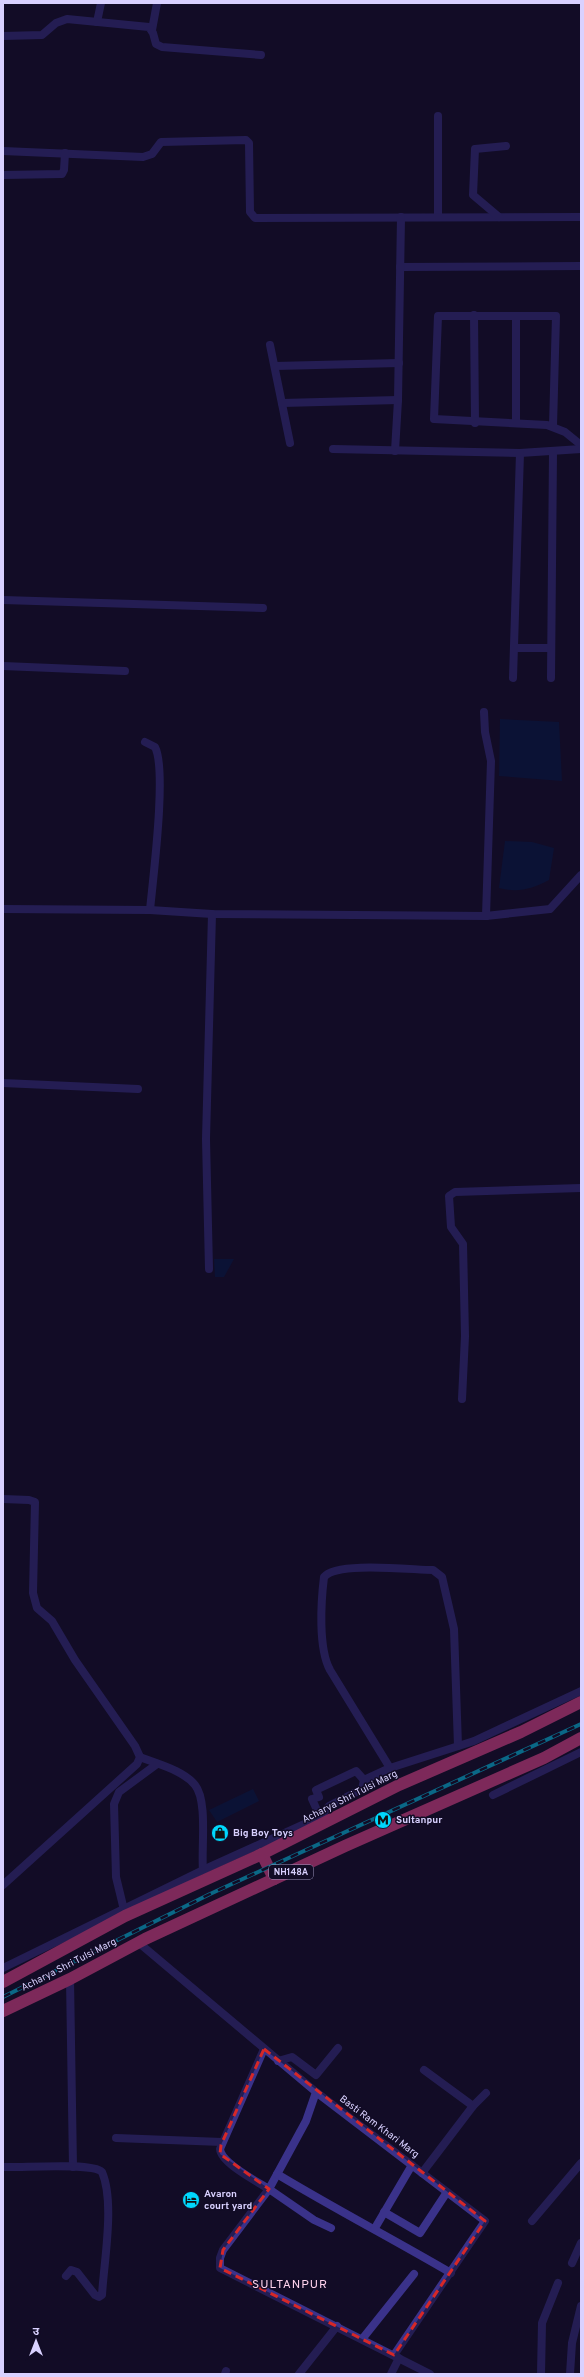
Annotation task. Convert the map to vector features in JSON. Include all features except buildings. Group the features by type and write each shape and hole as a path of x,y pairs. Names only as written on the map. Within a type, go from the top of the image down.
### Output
{"highway":[{"name":"Acharya Shri Tulsi Marg","path":"3,1982 125,1912 262,1854 399,1785 522,1732 581,1702"},
{"name":"Acharya Shri Tulsi Marg","path":"3,2011 274,1879 544,1758 581,1738"},
{"path":"262,1854 274,1879"}],"street":[{"path":"98,22 101,3"},
{"path":"157,3 152,30 156,44 162,47 261,55"},
{"path":"3,36 42,35 63,20 145,27 152,30"},
{"path":"438,116 438,217"},
{"path":"3,151 143,157 152,154 161,142 246,140 249,143 250,212 253,217 581,217"},
{"path":"499,217 473,195 475,149 506,146"},
{"path":"3,175 62,174 64,170 65,153"},
{"path":"395,451 399,363 401,217"},
{"path":"400,267 581,266"},
{"path":"553,426 557,317 554,315 516,316 440,314 437,317 433,417 435,420 475,423 516,422 553,426 581,445"},
{"path":"474,315 475,423"},
{"path":"516,316 516,422"},
{"path":"270,345 290,443"},
{"path":"274,366 399,363"},
{"path":"282,403 398,400"},
{"path":"333,449 520,453 581,449"},
{"path":"551,678 553,452"},
{"path":"514,678 520,453"},
{"path":"3,600 263,608"},
{"path":"514,648 551,648"},
{"path":"3,666 125,671"},
{"path":"484,712 485,732 491,761 486,916"},
{"path":"145,742 155,747 158,760 159,812 150,910"},
{"path":"3,909 150,910 212,914 486,916 550,909 581,875"},
{"path":"209,1269 206,1139 212,914"},
{"path":"3,1082 138,1089"},
{"path":"462,1399 465,1336 463,1244 451,1226 449,1196 455,1192 581,1188"},
{"path":"3,1499 29,1500 35,1502 34,1604 52,1621 75,1660 135,1746 140,1757 189,1780 198,1791 202,1810 204,1870"},
{"path":"390,1768 327,1666 323,1647 323,1590 324,1577 329,1572 363,1568 433,1570 442,1577 454,1630 458,1746"},
{"path":"364,1780 390,1768 474,1741 581,1691"},
{"path":"493,1795 581,1752"},
{"path":"3,1885 137,1764 140,1757"},
{"path":"125,1912 116,1877 114,1804 119,1792 157,1764"},
{"path":"320,1817 312,1799 319,1797 316,1790 356,1771 364,1780"},
{"path":"3,1968 125,1912 204,1870 320,1817 329,1806 362,1789 364,1780"},
{"name":"Basti Ram Khari Marg","path":"139,1944 316,2092 485,2221 397,2356 391,2374"},
{"path":"70,1979 73,2167"},
{"path":"278,2061 292,2057 316,2075 338,2048"},
{"path":"264,2049 222,2142 220,2149 223,2158 314,2220 331,2228"},
{"path":"424,2070 472,2106"},
{"path":"316,2092 306,2121 269,2189 223,2250 220,2258 220,2268 363,2338 430,2374"},
{"path":"422,2173 472,2106 486,2093"},
{"path":"116,2138 222,2142"},
{"path":"532,2221 581,2164"},
{"path":"375,2228 412,2165"},
{"path":"3,2167 97,2168 102,2172 105,2178 108,2210 102,2295 98,2297 95,2295 77,2272 71,2270 66,2276"},
{"path":"277,2174 347,2216 356,2218 375,2228 451,2273"},
{"path":"384,2212 420,2233 447,2192"},
{"path":"572,2263 581,2243"},
{"path":"363,2338 414,2274"},
{"path":"542,2374 543,2318 558,2283"},
{"path":"570,2374 572,2343 581,2306"},
{"path":"300,2374 337,2326"}],"highlighted area":[{"path":"264,2049 485,2221 394,2355 220,2268 223,2250 269,2189 220,2154 221,2145"}],"water":[{"path":"500,719 559,722 562,781 499,776"},
{"path":"505,841 532,842 554,848 549,880 537,886 519,890 499,888"},
{"path":"214,1259 234,1259 224,1277 215,1277"},
{"path":"253,1789 259,1801 217,1822 209,1810"}],"railway":[{"path":"3,1997 210,1894 581,1724"}],"place":[{"name":"Sultanpur","path":"383,1820"},
{"name":"Big Boy Toys","path":"220,1833"},
{"name":"Avaron court yard","path":"191,2200"}],"district":[{"name":"SULTANPUR","path":"290,2285"}]}
